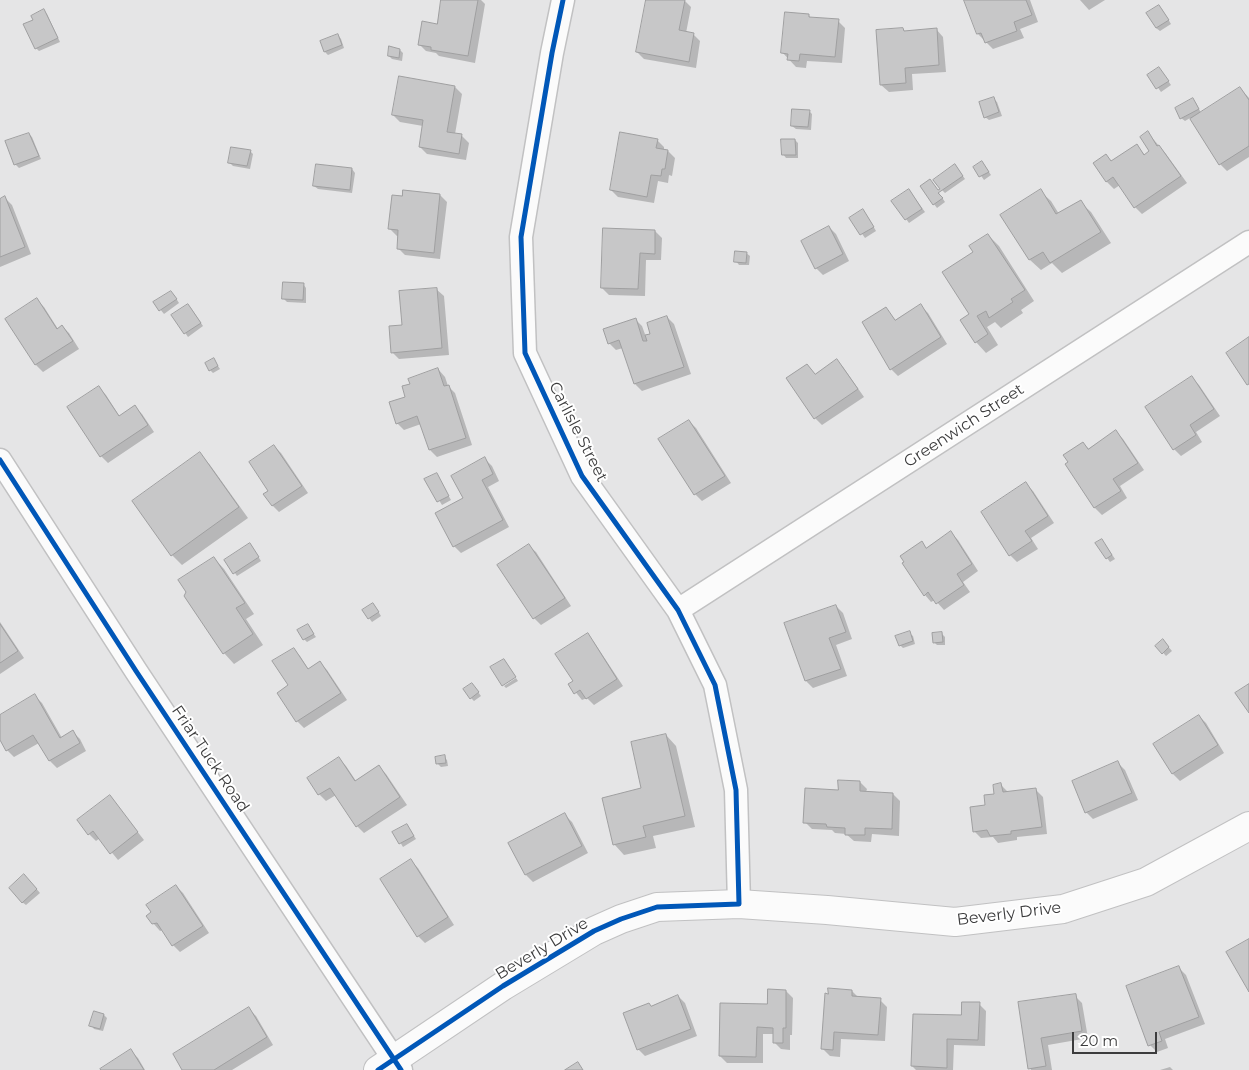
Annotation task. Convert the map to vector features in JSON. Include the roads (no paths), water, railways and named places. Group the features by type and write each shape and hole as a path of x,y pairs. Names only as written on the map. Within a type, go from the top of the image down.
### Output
{"street":[{"name":"Carlisle Street","path":"563,0 550,63 521,237 525,353 582,476 678,610 715,685 736,790 739,904"},
{"name":"Greenwich Street","path":"678,610 1249,242"},
{"name":"Friar Tuck Road","path":"0,460 391,1066"},
{"name":"Beverly Drive","path":"391,1066 504,986 594,931 657,907 739,904 955,922 1064,909 1146,882 1249,826"}]}
